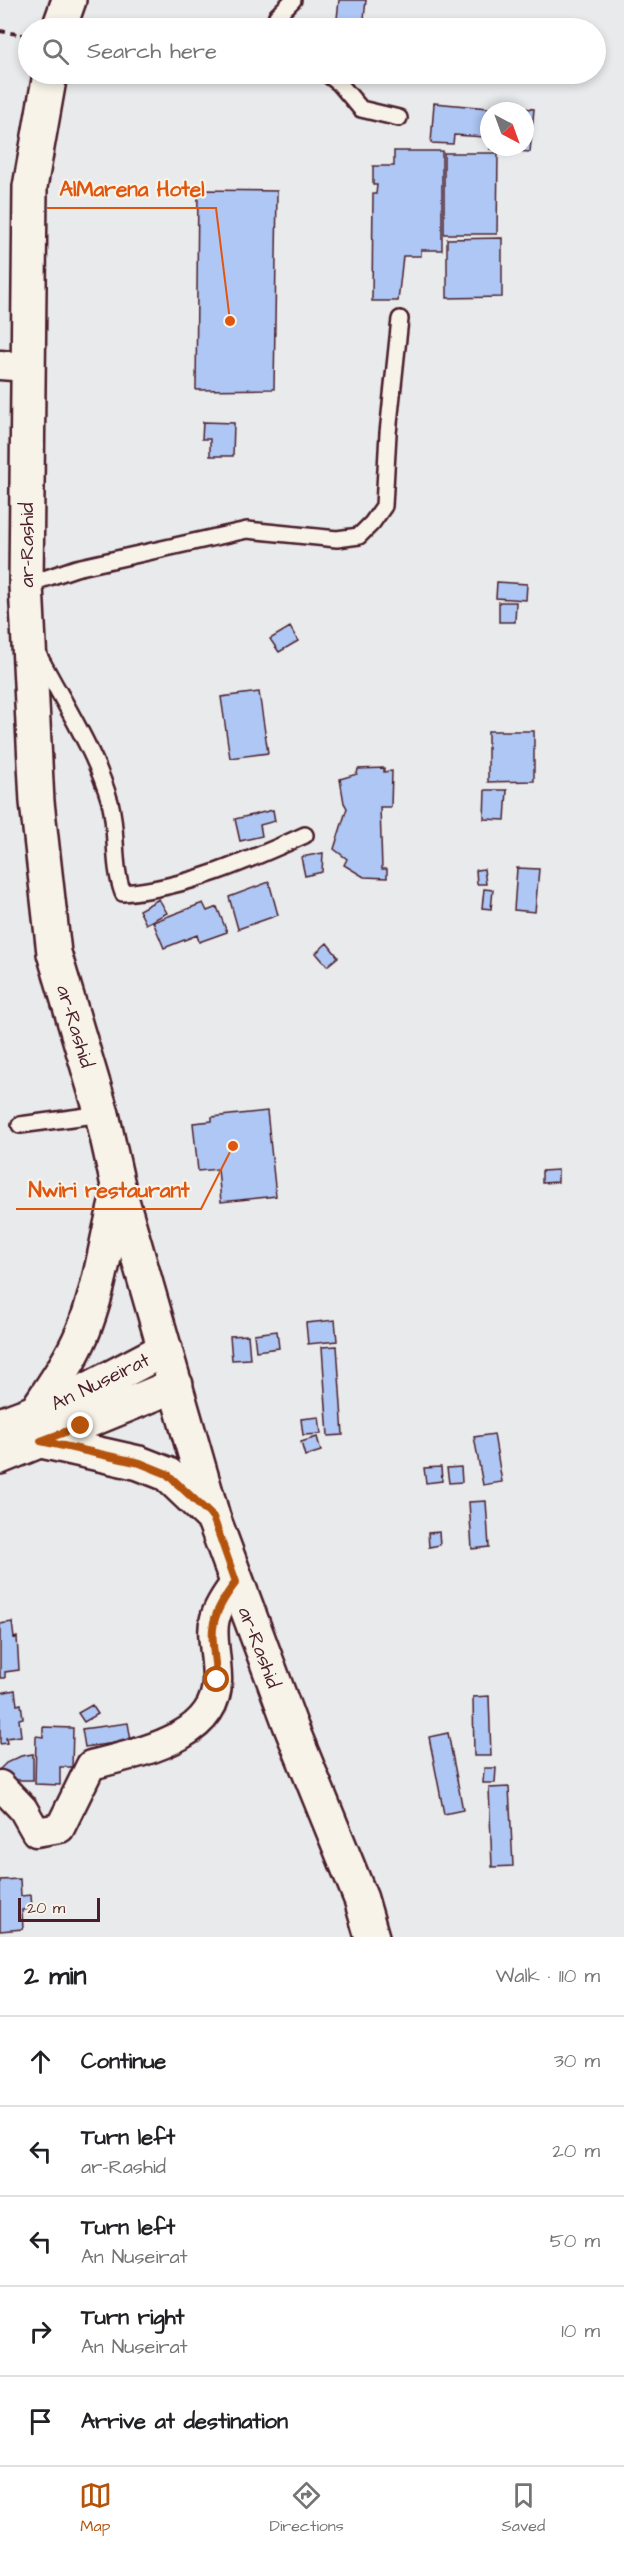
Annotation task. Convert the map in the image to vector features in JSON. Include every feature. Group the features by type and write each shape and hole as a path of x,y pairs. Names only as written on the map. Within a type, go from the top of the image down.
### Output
{"main road":[{"path":"63,18 69,0"},
{"name":"ar-Rashid","path":"48,84 30,187 14,366 37,802 54,952 102,1114 119,1190 213,1517 236,1582 361,1899 372,1937"},
{"name":"An Nuseirat","path":"38,1427 82,1332 100,1281 119,1190"},
{"name":"An Nuseirat","path":"0,1457 72,1398 165,1349"},
{"name":"An Nuseirat","path":"38,1427 176,1385"},
{"name":"An Nuseirat","path":"0,1425 38,1427 167,1474 213,1517"}],"street":[{"path":"0,1785 23,1809 36,1832 60,1828 91,1765 154,1748 193,1728 213,1704 217,1680 212,1627 218,1605 236,1582"}],"lane":[{"path":"276,18 293,0"},
{"path":"340,84 361,109 399,118"},
{"path":"26,585 76,568 247,530 338,539 359,536 384,506 388,433 399,319"},
{"path":"28,635 103,782 111,806 117,877 123,893 142,892 231,869 305,835"},
{"path":"20,1125 102,1114"}],"path":[{"path":"0,31 18,34"}],"building":[{"path":"339,0 366,0 364,18 337,18"},
{"path":"434,103 480,107 480,137 454,135 453,144 431,143"},
{"path":"394,151 442,151 442,250 421,250 421,256 403,256 398,301 372,301 373,194 376,194 377,185 373,185 373,166 394,166"},
{"path":"444,153 480,153 480,156 498,156 497,234 444,234"},
{"path":"198,190 277,191 274,389 196,390"},
{"path":"502,238 502,297 447,298 447,239"},
{"path":"203,422 234,423 233,456 210,456 210,439 202,439"},
{"path":"497,582 527,584 526,600 496,598"},
{"path":"499,602 516,602 515,622 499,622"},
{"path":"290,627 298,641 279,652 270,639"},
{"path":"259,692 268,753 230,758 221,697"},
{"path":"488,731 534,731 534,781 488,782"},
{"path":"384,768 384,772 392,771 391,807 380,807 382,869 387,869 387,878 364,877 344,865 347,859 334,849 347,808 340,779 357,774 358,769"},
{"path":"485,790 507,790 505,820 484,819"},
{"path":"273,810 275,821 260,825 262,836 240,841 235,819"},
{"path":"323,853 322,872 305,876 301,857"},
{"path":"517,868 539,869 535,912 514,910"},
{"path":"484,869 486,884 477,884 476,870"},
{"path":"269,882 278,915 238,929 229,897"},
{"path":"484,889 493,890 491,909 482,908"},
{"path":"159,899 167,913 146,924 139,910"},
{"path":"203,903 207,911 217,907 227,932 199,942 197,935 164,948 153,922"},
{"path":"327,943 338,957 327,966 316,953"},
{"path":"267,1111 276,1196 221,1202 218,1169 198,1171 193,1123 212,1121 212,1117"},
{"path":"558,1170 558,1182 542,1183 542,1171"},
{"path":"335,1320 337,1341 308,1344 306,1323"},
{"path":"277,1331 279,1348 256,1351 254,1334"},
{"path":"248,1335 250,1359 232,1360 230,1336"},
{"path":"337,1346 343,1435 328,1436 322,1347"},
{"path":"319,1417 321,1434 303,1435 301,1419"},
{"path":"494,1434 502,1482 483,1485 474,1437"},
{"path":"317,1437 321,1451 305,1456 301,1442"},
{"path":"441,1467 442,1481 426,1483 424,1468"},
{"path":"461,1467 462,1482 449,1483 447,1468"},
{"path":"486,1501 489,1547 472,1549 469,1502"},
{"path":"439,1532 440,1545 429,1547 428,1533"},
{"path":"12,1622 14,1638 17,1637 19,1670 5,1672 5,1678 0,1678 0,1624"},
{"path":"15,1690 17,1705 21,1704 23,1718 19,1719 21,1736 6,1738 7,1743 0,1744 0,1693"},
{"path":"489,1696 491,1756 474,1756 473,1697"},
{"path":"92,1705 98,1714 84,1722 78,1713"},
{"path":"128,1723 131,1741 85,1747 82,1729"},
{"path":"43,1727 73,1728 72,1767 60,1767 60,1785 35,1784 36,1736 43,1737"},
{"path":"448,1733 463,1810 444,1814 429,1737"},
{"path":"33,1754 33,1780 0,1780 0,1769 6,1763 21,1756"},
{"path":"484,1768 496,1768 495,1783 483,1783"},
{"path":"509,1787 513,1866 492,1867 489,1788"},
{"path":"20,1879 21,1896 31,1895 32,1909 22,1910 23,1929 0,1931 0,1880"}],"place":[{"name":"AlMarena Hotel","path":"230,321"},
{"name":"Nwiri restaurant","path":"233,1146"}],"route":[{"path":"81,1426 41,1441 140,1463 167,1474 213,1517 236,1582 218,1605 212,1627 217,1680"}]}
